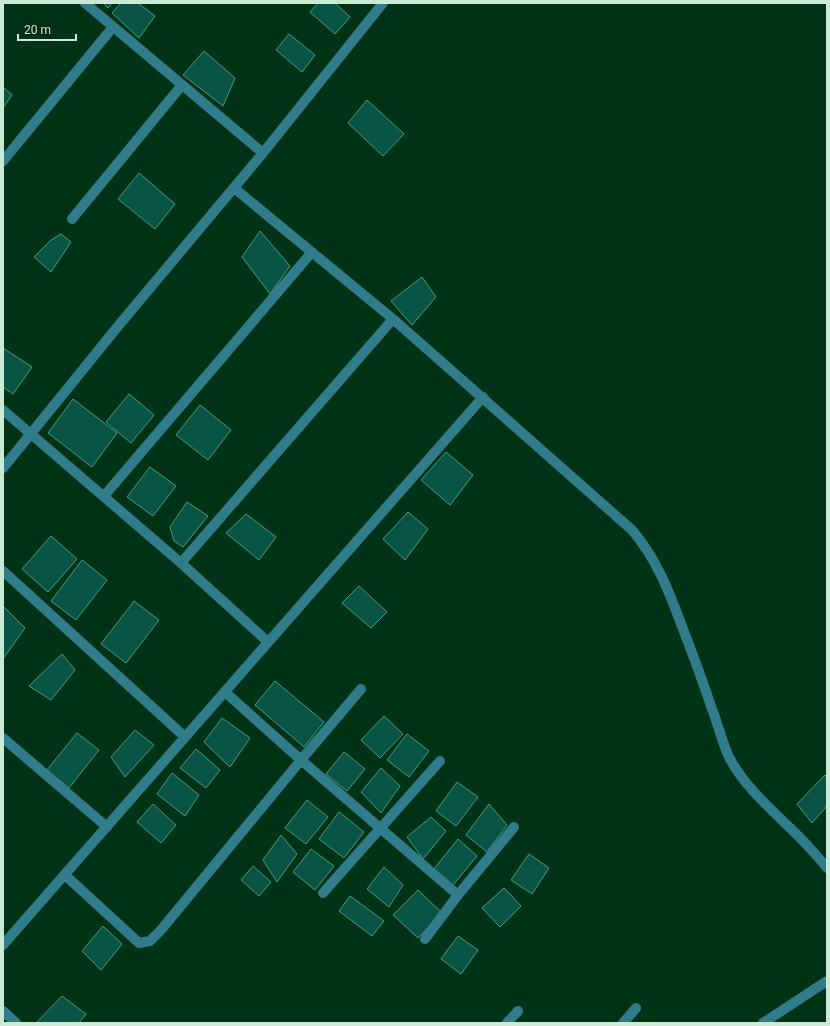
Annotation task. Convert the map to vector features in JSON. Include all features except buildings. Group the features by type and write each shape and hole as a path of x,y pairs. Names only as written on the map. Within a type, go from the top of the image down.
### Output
{"street":[{"path":"85,3 263,153"},
{"path":"3,468 124,319 263,153 383,3"},
{"path":"3,161 113,26"},
{"path":"72,219 182,85"},
{"path":"234,188 393,318 632,530 644,544 671,595 729,756 740,775 827,868"},
{"path":"104,496 312,252"},
{"path":"181,563 393,318"},
{"path":"3,945 483,397"},
{"path":"3,410 181,563 268,642"},
{"path":"3,571 185,738"},
{"path":"65,875 139,943 150,941 161,930 301,760 361,690"},
{"path":"225,692 301,760 458,895"},
{"path":"4,741 107,827"},
{"path":"323,893 440,761"},
{"path":"425,939 458,895 514,827"},
{"path":"763,1023 827,981"},
{"path":"623,1023 636,1008"},
{"path":"3,1011 16,1023"},
{"path":"507,1023 518,1011"}]}
